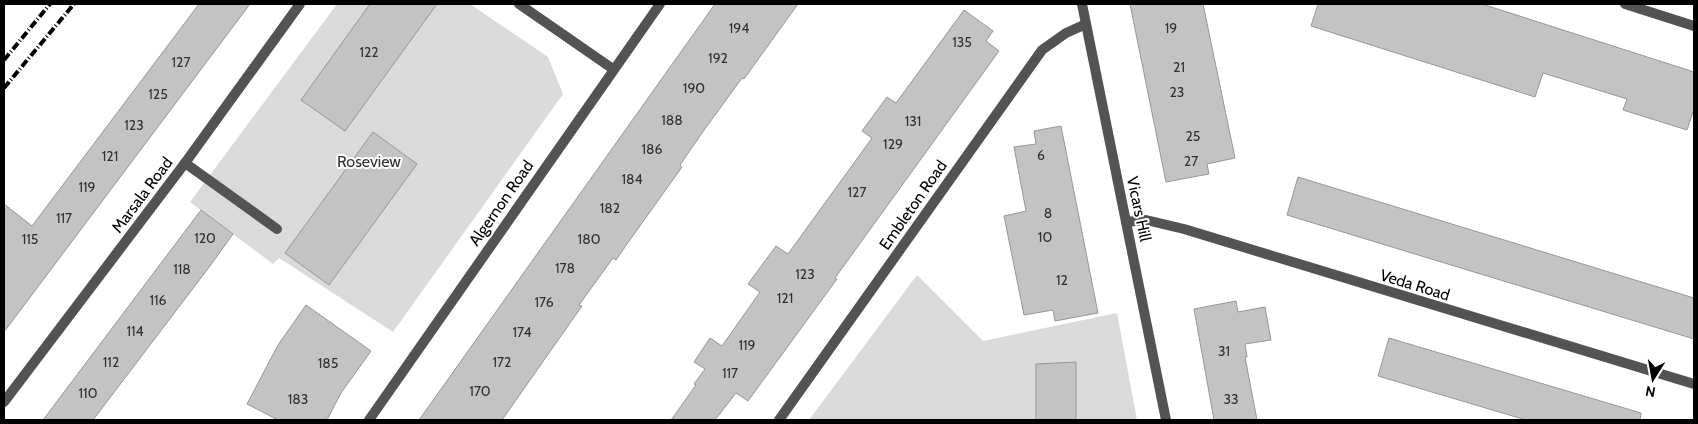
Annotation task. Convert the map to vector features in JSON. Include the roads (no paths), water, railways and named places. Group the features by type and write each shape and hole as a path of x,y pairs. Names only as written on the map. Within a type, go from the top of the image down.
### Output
{"street":[{"name":"Marsala Road","path":"4,402 185,163 300,4"},
{"path":"519,4 613,70"},
{"name":"Algernon Road","path":"369,420 660,4"},
{"name":"Vicars Hill","path":"1082,4 1166,420"},
{"path":"1625,4 1694,26"},
{"name":"Embleton Road","path":"779,420 1042,50 1066,33 1086,24"},
{"path":"185,163 277,229"},
{"name":"Veda Road","path":"1126,222 1146,220 1184,229 1694,384"}],"railway":[{"path":"4,60 50,4"},
{"path":"4,88 74,4"}],"park label":[{"name":"Roseview","path":"369,161"}]}
